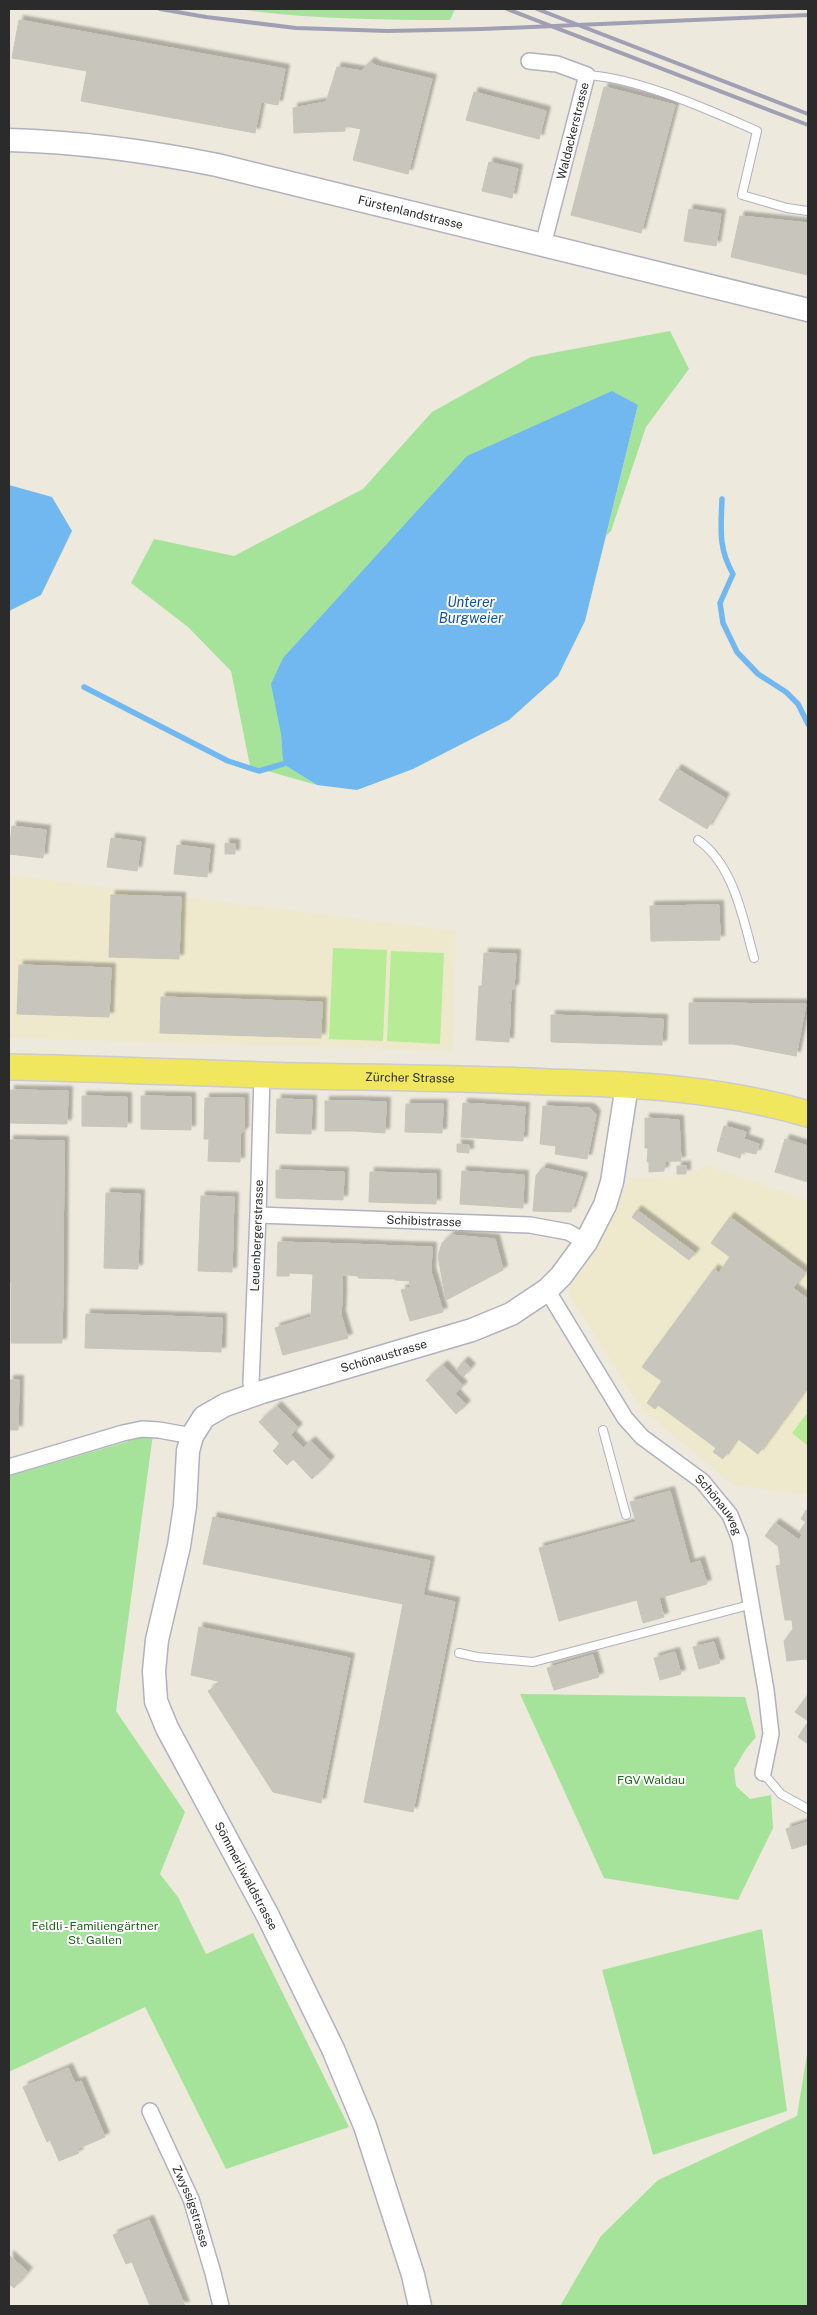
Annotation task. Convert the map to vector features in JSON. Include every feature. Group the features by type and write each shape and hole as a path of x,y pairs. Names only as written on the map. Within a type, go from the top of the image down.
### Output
{"main road":[{"name":"Zürcher Strasse","path":"9,1067 229,1073 262,1076 469,1079 627,1085 684,1089 748,1098 808,1114"}],"street":[{"name":"Waldackerstrasse","path":"529,61 557,64 587,76 543,245"},
{"name":"Fürstenlandstrasse","path":"9,140 88,144 177,156 808,310"},
{"name":"Leuenbergerstrasse","path":"254,1394 251,1383 262,1076"},
{"name":"Schönaustrasse","path":"192,1436 204,1417 225,1405 254,1394 472,1330 511,1314 546,1290 561,1276 586,1242 605,1205 612,1182 627,1085"},
{"name":"Schibistrasse","path":"258,1215 530,1225 568,1232 586,1242"},
{"name":"Schönauweg","path":"546,1290 625,1418 642,1437 702,1481 730,1515 740,1540 753,1604 771,1734 763,1774"},
{"path":"9,1467 142,1429 192,1436"},
{"name":"Sömmerliwaldstrasse","path":"192,1436 186,1461 185,1506 179,1546 157,1640 154,1670 156,1701 167,1728 268,1916 333,2049 365,2126 413,2275 420,2306"},
{"name":"Zwyssigstrasse","path":"150,2110 191,2199 221,2306"}],"lane":[{"path":"587,76 606,76 679,99 757,131 742,195 787,208 808,211"},
{"path":"698,840 705,845 726,873 738,901 754,958"},
{"path":"603,1430 626,1515"},
{"path":"459,1652 477,1657 534,1662 753,1604"},
{"path":"763,1774 781,1794 808,1809"}],"shaded area":[{"path":"9,875 456,931 453,1051 9,1038"},
{"path":"706,1165 808,1200 808,1495 733,1485 641,1408 568,1293 630,1178 686,1176"}],"green space":[{"path":"237,9 455,9 450,20 317,17"},
{"path":"670,331 689,369 646,427 611,531 606,536 638,405 281,734 283,764 317,785 250,766 231,671 188,627 131,583 154,539 234,556 363,489 432,412 531,357"},
{"path":"333,948 387,950 383,1041 329,1039"},
{"path":"391,951 444,953 440,1044 387,1041"},
{"path":"808,1412 808,1446 792,1433"},
{"name":"Feldli - Familiengärtner St. Gallen","path":"153,1434 116,1711 185,1812 160,1874 178,1897 206,1954 253,1933 349,2127 226,2169 145,2007 9,2072 9,1476"},
{"name":"FGV Waldau","path":"520,1694 745,1697 756,1737 734,1769 736,1786 750,1799 771,1795 773,1828 738,1900 604,1878"},
{"path":"762,1929 787,2111 653,2155 602,1970"},
{"path":"808,2048 808,2306 560,2306 601,2236 658,2180 797,2116"}],"water":[{"name":"Unterer Burgweier","path":"612,391 638,405 585,621 558,676 509,720 413,769 357,790 317,785 283,764 281,734 271,684 283,658 467,456"},
{"path":"9,485 52,497 72,531 41,595 9,611"}],"building":[{"path":"19,20 285,69 278,105 261,102 255,133 81,101 87,71 12,58"},
{"path":"370,62 377,66 365,113 326,102 337,67 362,71"},
{"path":"377,66 432,79 408,174 353,160"},
{"path":"604,87 675,105 641,233 571,215"},
{"path":"474,92 546,111 539,139 466,120"},
{"path":"326,102 365,113 361,129 345,126 345,131 294,133 293,108"},
{"path":"489,162 518,169 512,198 482,191"},
{"path":"689,209 721,214 716,246 684,241"},
{"path":"740,216 808,223 808,275 731,257"},
{"path":"677,769 725,798 707,829 659,800"},
{"path":"12,826 46,830 43,858 9,854"},
{"path":"111,838 141,842 137,871 107,867"},
{"path":"225,843 235,844 235,854 225,854"},
{"path":"177,845 210,849 207,877 174,874"},
{"path":"111,895 181,897 179,959 109,957"},
{"path":"719,905 720,940 651,941 650,906"},
{"path":"484,953 516,954 514,989 511,989 509,1042 476,1040 479,986 482,986"},
{"path":"19,965 111,968 109,1017 17,1014"},
{"path":"161,997 322,1002 321,1038 160,1033"},
{"path":"689,1003 806,1004 796,1056 733,1044 689,1044"},
{"path":"551,1015 663,1019 662,1045 551,1042"},
{"path":"10,1090 68,1091 67,1124 10,1123"},
{"path":"82,1096 127,1097 127,1127 82,1126"},
{"path":"141,1096 191,1097 191,1130 141,1129"},
{"path":"205,1098 244,1098 244,1131 240,1135 240,1162 208,1161 209,1139 204,1139"},
{"path":"277,1099 312,1100 311,1134 276,1133"},
{"path":"325,1101 355,1101 355,1131 325,1131"},
{"path":"355,1101 386,1102 385,1133 355,1131"},
{"path":"463,1103 525,1107 523,1141 461,1137"},
{"path":"406,1104 443,1104 442,1133 405,1132"},
{"path":"543,1106 590,1108 593,1111 596,1115 587,1159 555,1154 556,1146 540,1144"},
{"path":"645,1118 679,1120 681,1161 647,1162 648,1148 645,1148"},
{"path":"724,1126 746,1132 744,1139 759,1144 756,1154 742,1151 740,1158 717,1151"},
{"path":"785,1139 808,1146 808,1182 775,1172"},
{"path":"9,1140 64,1141 63,1282 9,1282"},
{"path":"457,1144 469,1145 469,1153 457,1152"},
{"path":"649,1162 665,1162 664,1171 649,1172"},
{"path":"677,1166 686,1166 686,1174 677,1174"},
{"path":"543,1168 583,1177 571,1212 533,1211 536,1175"},
{"path":"276,1170 344,1172 343,1200 276,1198"},
{"path":"462,1171 524,1175 523,1208 460,1204"},
{"path":"370,1172 436,1174 436,1204 369,1202"},
{"path":"106,1193 140,1194 138,1269 104,1268"},
{"path":"201,1196 234,1197 232,1272 198,1271"},
{"path":"637,1210 695,1253 689,1260 632,1217"},
{"path":"730,1217 805,1272 793,1288 808,1299 808,1386 758,1454 737,1438 723,1459 713,1452 716,1448 658,1405 655,1409 647,1403 662,1381 642,1367 714,1269 719,1273 730,1257 711,1243"},
{"path":"451,1235 495,1239 503,1270 446,1300 438,1256 442,1243"},
{"path":"278,1242 349,1244 348,1275 342,1275 342,1299 327,1298 327,1295 312,1295 313,1274 289,1273 289,1276 277,1276"},
{"path":"349,1244 400,1246 400,1267 396,1267 395,1279 358,1278 358,1276 348,1275"},
{"path":"400,1246 432,1247 431,1272 434,1281 411,1288 409,1281 395,1280 396,1267 400,1267"},
{"path":"434,1281 443,1312 410,1321 401,1290"},
{"path":"11,1282 63,1282 62,1343 11,1343"},
{"path":"312,1295 327,1295 327,1298 342,1299 341,1315 348,1338 283,1355 275,1328 311,1317"},
{"path":"86,1314 160,1316 159,1350 85,1348"},
{"path":"160,1316 222,1318 221,1352 159,1350"},
{"path":"464,1361 471,1368 463,1377 456,1370"},
{"path":"443,1365 463,1386 455,1393 466,1405 456,1414 426,1380"},
{"path":"9,1380 19,1380 18,1430 9,1430"},
{"path":"277,1406 298,1428 291,1435 303,1448 311,1441 330,1461 312,1479 293,1459 287,1465 273,1451 280,1444 259,1422"},
{"path":"670,1491 690,1564 700,1561 707,1584 659,1598 664,1617 643,1623 637,1600 559,1621 539,1548 636,1522 630,1502"},
{"path":"806,1510 808,1512 808,1661 805,1659 787,1661 784,1641 793,1629 792,1620 785,1620 776,1566 781,1565 778,1546 765,1536 775,1523 799,1540 802,1535 799,1532 806,1522 801,1519"},
{"path":"213,1517 430,1561 423,1595 455,1602 413,1812 364,1802 403,1604 203,1564"},
{"path":"199,1627 350,1658 321,1803 273,1792 208,1691 222,1682 191,1675"},
{"path":"714,1642 720,1663 699,1669 693,1647"},
{"path":"675,1652 681,1674 660,1680 654,1658"},
{"path":"593,1655 599,1677 554,1690 547,1668"},
{"path":"808,1697 808,1721 795,1712"},
{"path":"808,1722 808,1744 798,1737"},
{"path":"808,1822 808,1844 792,1849 786,1829"},
{"path":"68,2068 75,2083 81,2081 105,2137 77,2149 79,2153 59,2161 50,2140 47,2142 23,2087"},
{"path":"149,2220 185,2306 150,2306 132,2262 126,2264 113,2235"},
{"path":"9,2255 28,2272 14,2288 9,2284"}],"waterway":[{"path":"722,499 721,538 728,565 733,574 720,603 723,623 737,652 758,674 786,692 798,704 808,724"},
{"path":"84,687 228,761 259,771 283,764"}],"railway":[{"path":"160,9 206,17 296,28 388,31 482,29 808,15"},
{"path":"507,9 808,125"},
{"path":"537,9 808,114"}]}
